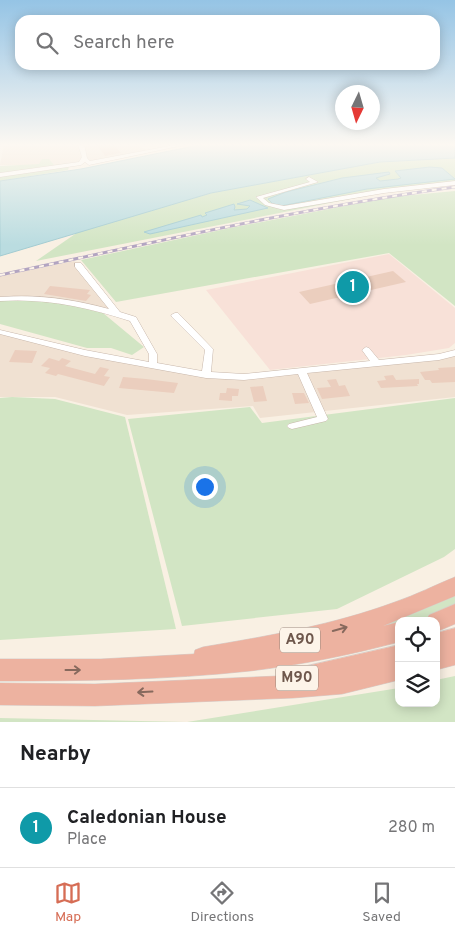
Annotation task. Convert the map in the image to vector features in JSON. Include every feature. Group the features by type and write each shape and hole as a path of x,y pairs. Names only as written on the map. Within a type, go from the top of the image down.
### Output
{"highway":[{"name":"A90","path":"0,670 138,668 292,642 398,612 424,602 455,586"},
{"path":"440,620 455,614"},
{"name":"M90","path":"138,668 218,665 289,656 395,633"},
{"path":"440,643 455,638"},
{"path":"440,658 455,654"},
{"name":"M90","path":"193,690 284,680 335,672 395,657"},
{"path":"0,694 95,694 293,688 342,682 395,670"}],"street":[{"path":"309,179 315,182 259,197 267,204 284,208 384,191 455,183"},
{"path":"78,265 117,314"},
{"path":"0,299 63,301 133,319 153,354 153,366"},
{"path":"175,315 209,348 206,375"},
{"path":"0,332 85,353 153,366 206,375 244,377 439,357 455,353"},
{"path":"366,350 377,364"},
{"path":"292,426 323,420 301,371"}],"shaded area":[{"path":"389,254 455,308 455,343 449,348 406,355 270,370 206,290"},
{"path":"74,261 117,314 63,301 0,299 0,276"},
{"path":"0,332 85,353 206,375 244,377 455,353 455,397 260,418 253,406 127,415 55,397 0,397"}],"green space":[{"path":"0,178 20,178 0,181"},
{"path":"294,178 455,178 455,185 386,192 36,261 78,232 211,193"},
{"path":"455,191 455,306 389,253 116,302 81,260 230,228 391,197"},
{"path":"17,299 63,303 103,313 144,347 132,355 111,348 87,348 0,324 0,300"},
{"path":"0,398 55,399 125,417 176,629 0,640"},
{"path":"455,398 455,549 444,557 337,609 182,626 128,419 250,407 262,423"},
{"path":"455,591 455,606 440,613 430,617 399,617"},
{"path":"395,619 395,627 379,626"},
{"path":"455,676 455,722 187,722 395,689 395,707 440,707 440,679"},
{"path":"0,718 187,722 0,722"}],"water":[{"path":"22,178 294,178 211,193 0,256 0,181"},
{"path":"342,178 377,178 380,181 401,178 455,179 367,189 281,206 273,204 268,199 286,192"},
{"path":"250,200 268,208 150,234 144,232 201,215 202,217 207,215 205,213 234,204 234,210 247,209 250,206 237,204"}],"building":[{"path":"393,271 406,282 310,304 299,292"},
{"path":"50,286 90,290 87,294 91,295 86,301 44,294"},
{"path":"15,350 37,351 32,363 9,362"},
{"path":"49,358 59,361 62,358 71,361 65,366 95,374 100,367 109,369 104,376 110,377 104,386 58,374 56,376 45,373 50,368 41,366"},
{"path":"455,367 455,382 432,383 430,380 425,380 420,372 439,370 438,368"},
{"path":"393,375 396,380 419,379 419,384 417,384 418,386 381,388 377,381 386,380 384,376"},
{"path":"123,377 178,383 174,393 119,388"},
{"path":"336,379 339,386 345,385 350,396 322,399 317,388 331,387 327,380"},
{"path":"263,386 267,401 254,402 250,387"},
{"path":"227,388 239,389 238,396 232,396 232,401 219,400 220,393 226,393"},
{"path":"292,393 304,393 309,403 295,404"}],"railway":[{"path":"0,275 284,216 398,195 455,187"}],"place":[{"name":"Caledonian House","path":"353,287"}]}
